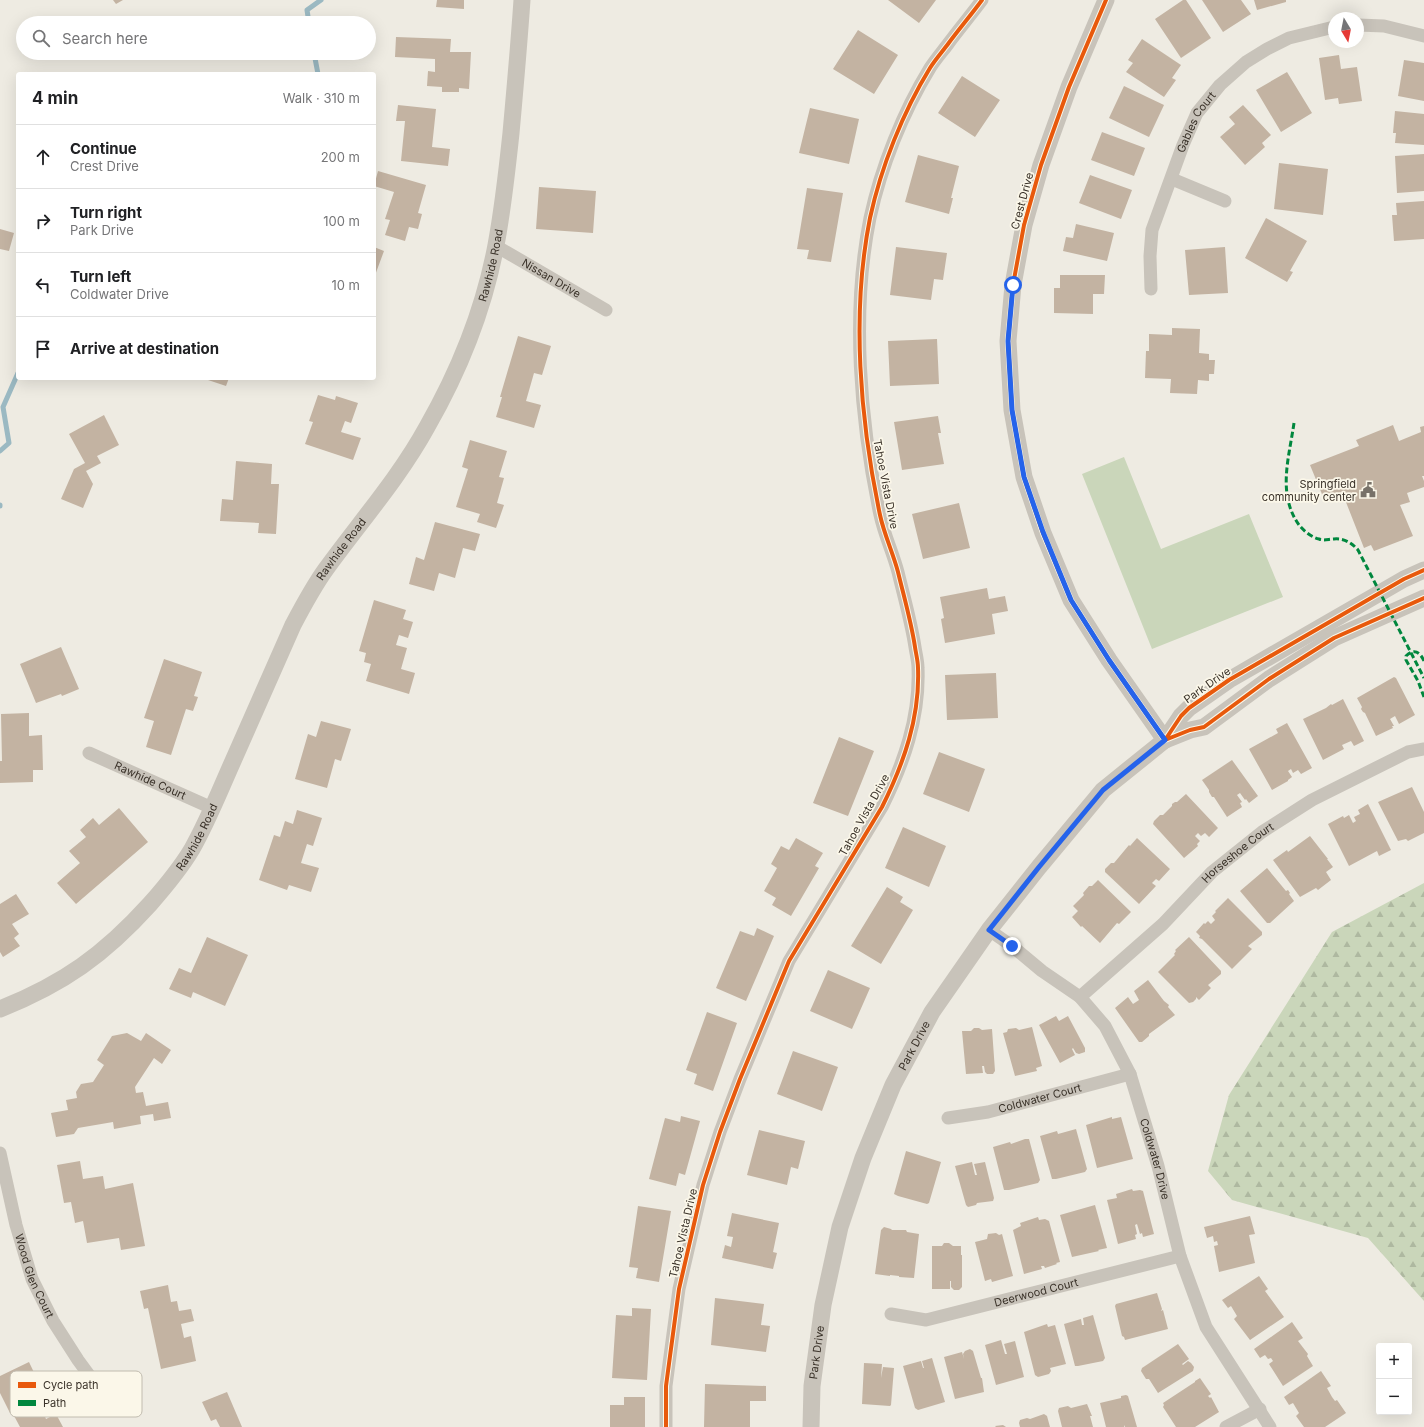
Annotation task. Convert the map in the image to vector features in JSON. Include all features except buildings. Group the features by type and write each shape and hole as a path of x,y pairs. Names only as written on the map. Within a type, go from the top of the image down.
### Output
{"street":[{"name":"Rawhide Road","path":"0,1009 51,987 79,970 106,949 130,927 164,888 191,849 212,808 292,625 325,570 407,460 445,394 476,322 496,246 505,189 522,0"},
{"name":"Tahoe Vista Drive","path":"666,1427 666,1386 679,1289 703,1186 720,1132 789,960 882,807 894,782 904,758 915,713 918,667 910,620 897,569 881,518 870,461 864,410 860,348 862,275 870,218 891,148 909,108 931,67 982,0"},
{"name":"Crest Drive","path":"1106,0 1069,87 1041,165 1024,225 1013,285 1008,341 1012,410 1024,477 1043,532 1071,600 1109,660 1165,740"},
{"path":"1364,25 1384,26 1424,36"},
{"name":"Gables Court","path":"1151,289 1150,256 1152,230 1172,179 1183,145 1197,113 1220,85 1246,62 1289,38 1328,28"},
{"path":"1172,179 1225,201"},
{"name":"Nissan Drive","path":"496,246 606,310"},
{"name":"Park Drive","path":"1165,740 1181,716 1189,708 1229,680 1404,579 1424,570"},
{"name":"Park Drive","path":"811,1427 812,1386 823,1305 840,1227 863,1158 893,1085 932,1012 989,930 1103,790 1165,740 1190,730 1204,727 1269,678 1334,638 1424,598"},
{"name":"Horseshoe Court","path":"1080,997 1163,924 1212,872 1262,832 1312,800 1408,752 1424,750"},
{"name":"Rawhide Court","path":"89,753 212,808"},
{"name":"Coldwater Drive","path":"989,930 1012,946 1042,971 1080,997 1105,1026 1130,1074 1158,1166 1180,1256 1206,1327 1260,1409 1270,1427"},
{"name":"Coldwater Court","path":"948,1118 988,1112 1130,1074"},
{"name":"Wood Glen Court","path":"0,1153 16,1225 32,1279 53,1321 86,1371"},
{"name":"Deerwood Court","path":"891,1314 926,1320 1180,1256"},
{"path":"1226,1427 1260,1409"}],"green space":[{"path":"1124,457 1161,549 1249,514 1283,597 1152,649 1082,474"},
{"path":"1424,883 1424,1301 1368,1238 1232,1200 1208,1171 1229,1095 1332,932"}],"waterway":[{"path":"308,16 307,10 321,0"},
{"path":"315,60 318,72"},
{"path":"0,451 9,443 3,407 16,378"}],"marked path":[{"path":"1294,423 1286,476 1288,501 1292,513 1299,525 1313,537 1323,540 1344,540 1358,550 1424,678"},
{"path":"1424,661 1421,655 1416,652 1412,652 1406,656 1406,660 1418,681 1424,697"}],"cycle path":[{"path":"666,1427 666,1386 679,1289 703,1185 720,1132 740,1079 789,961 882,807 904,757 913,722 918,686 917,660 898,572 880,515 867,442 863,404 860,366 860,329 864,254 870,218 880,179 902,121 932,65 982,0"},
{"path":"1106,0 1069,87 1041,165 1024,225 1013,285 1008,341 1012,410 1024,477 1043,533 1071,600 1109,660 1165,740"},
{"path":"1165,740 1181,716 1189,708 1229,680 1404,579 1424,570"},
{"path":"1165,740 1190,730 1204,727 1269,679 1334,638 1424,598"}],"place":[{"name":"Springfield community center","path":"1368,490"}],"route":[{"path":"1012,946 989,930 1103,790 1165,740 1109,660 1071,600 1043,532 1024,477 1012,410 1008,341 1013,285"}]}
